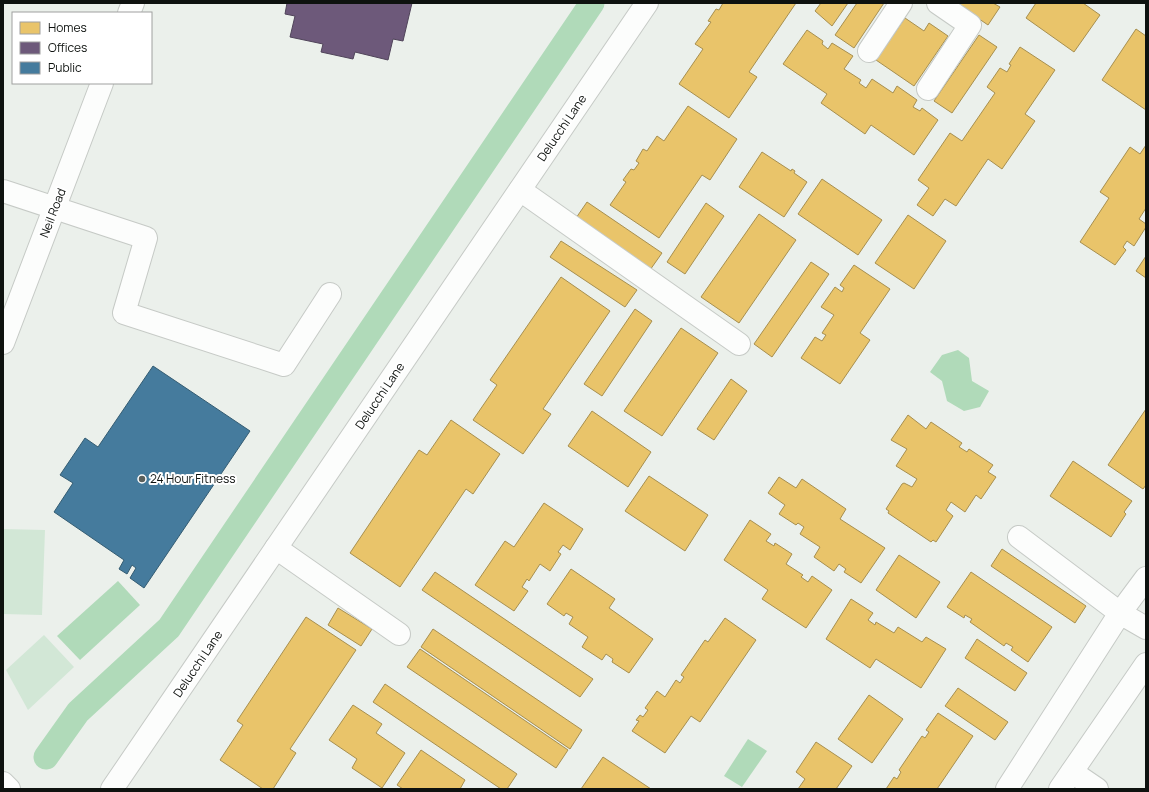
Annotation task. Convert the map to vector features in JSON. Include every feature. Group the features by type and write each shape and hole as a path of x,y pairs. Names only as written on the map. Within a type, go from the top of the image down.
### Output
{"street":[{"name":"Delucchi Lane","path":"112,789 647,3"},
{"path":"869,51 901,3"},
{"path":"928,89 970,25 938,3"},
{"name":"Neil Road","path":"3,343 102,84"},
{"path":"520,190 738,344"},
{"path":"3,191 146,238 124,313 284,365 330,294"},
{"path":"1019,537 1120,612 1146,628"},
{"path":"276,548 399,634"},
{"path":"1007,789 1120,612 1146,578"},
{"path":"1097,789 1066,780 1146,664"},
{"path":"3,783 9,789"}],"shaded area":[{"path":"958,350 969,358 972,381 989,391 980,407 964,411 947,401 942,381 930,372 942,355"},
{"path":"3,529 45,530 42,615 3,614"},
{"path":"118,581 140,605 80,660 57,636"},
{"path":"44,635 74,667 28,710 6,670"},
{"path":"748,739 767,751 742,787 724,776"}],"building: Homes":[{"path":"723,3 796,3 749,72 757,77 729,118 679,84 703,49 695,44 711,22 708,21 716,9 719,10"},
{"path":"821,3 848,3 832,26 815,11"},
{"path":"857,3 884,3 854,48 835,35"},
{"path":"956,3 993,3 1000,7 988,25"},
{"path":"1036,3 1083,3 1100,15 1074,52 1026,18"},
{"path":"905,18 924,31 929,23 948,36 914,86 876,60"},
{"path":"1136,29 1146,36 1146,110 1102,80"},
{"path":"807,30 823,41 822,44 828,49 832,43 853,56 844,69 861,80 859,83 866,88 872,79 893,93 897,86 917,100 913,107 920,111 922,108 938,120 914,155 871,125 865,134 821,103 827,94 783,64"},
{"path":"979,35 997,47 952,113 934,101"},
{"path":"1020,47 1055,70 1025,114 1035,121 1002,169 988,159 956,206 945,199 933,216 917,205 929,188 918,180 950,133 962,141 995,93 987,87 1000,68 1007,72 1011,65 1009,64"},
{"path":"688,106 737,139 710,180 702,175 659,238 610,205 626,182 623,180 631,169 634,170 639,163 636,161 643,149 647,151 657,136 664,141"},
{"path":"1146,145 1146,208 1139,219 1146,224 1146,227 1134,246 1127,241 1123,247 1126,250 1115,265 1080,242 1109,198 1100,192 1130,147 1140,154"},
{"path":"762,152 791,171 792,169 795,171 794,173 807,182 784,217 739,187"},
{"path":"822,179 882,220 858,255 798,214"},
{"path":"587,202 662,253 650,270 576,218"},
{"path":"706,203 724,216 685,274 667,262"},
{"path":"759,214 796,240 739,323 701,297"},
{"path":"908,215 946,241 914,289 875,263"},
{"path":"561,241 637,290 625,307 550,257"},
{"path":"1146,256 1146,278 1136,271"},
{"path":"811,262 829,274 772,357 754,344"},
{"path":"854,265 890,289 860,333 870,340 840,384 801,358 815,337 822,341 826,335 822,333 834,315 821,307 835,287 842,292 844,288 840,285"},
{"path":"561,277 610,311 543,409 551,414 523,454 473,420 497,385 490,380"},
{"path":"635,309 652,321 602,396 584,384"},
{"path":"681,328 718,353 662,436 624,411"},
{"path":"731,379 747,391 714,440 697,429"},
{"path":"1146,409 1146,485 1143,489 1108,465"},
{"path":"592,411 651,452 628,487 568,446"},
{"path":"908,415 926,429 931,422 962,443 959,447 967,452 969,449 993,465 988,472 996,477 981,499 976,495 965,512 951,502 946,510 953,516 936,542 933,540 931,542 888,513 889,511 886,509 902,484 904,483 912,487 917,479 896,466 907,449 891,440"},
{"path":"451,420 500,454 473,494 466,489 400,587 350,553 419,450 427,455"},
{"path":"1073,461 1132,501 1124,512 1126,514 1111,537 1050,496"},
{"path":"649,476 708,515 685,551 625,511"},
{"path":"779,477 796,488 802,479 846,509 840,519 885,548 861,583 844,572 846,569 839,564 834,571 814,557 820,547 800,534 804,527 798,523 796,525 779,514 785,505 768,493"},
{"path":"544,503 583,529 570,550 563,545 558,552 561,554 550,571 540,564 529,581 527,579 522,587 528,591 514,611 475,585 505,541 514,547"},
{"path":"750,520 771,534 766,541 774,546 775,543 792,554 786,564 803,575 801,577 808,582 812,576 832,590 806,628 762,599 768,590 724,560"},
{"path":"1002,549 1086,606 1075,623 991,566"},
{"path":"899,555 940,582 916,618 876,590"},
{"path":"571,569 615,599 609,608 653,639 629,673 612,662 613,659 606,654 602,660 582,647 588,637 569,624 573,617 566,613 564,616 547,604"},
{"path":"435,572 593,679 580,697 422,590"},
{"path":"971,572 1052,627 1028,662 1011,650 1013,647 1006,643 1004,646 970,622 972,619 965,615 964,618 947,607"},
{"path":"851,599 873,613 868,620 875,625 876,622 894,633 898,627 922,642 926,637 946,649 921,688 876,659 870,668 826,639"},
{"path":"338,608 372,629 361,646 328,625"},
{"path":"306,617 356,650 290,749 296,753 273,789 263,789 220,760 243,725 237,721"},
{"path":"725,618 756,640 700,722 691,716 665,753 632,731 639,721 636,720 640,715 643,717 648,710 645,708 657,691 665,697 676,680 680,683 684,677 681,675 705,640 708,642"},
{"path":"433,629 582,730 570,749 421,647"},
{"path":"977,639 1027,673 1015,691 965,658"},
{"path":"420,649 568,750 556,768 407,667"},
{"path":"385,684 517,774 507,789 501,789 373,702"},
{"path":"958,688 1008,722 995,740 945,706"},
{"path":"869,695 903,719 872,763 838,739"},
{"path":"353,705 382,724 376,733 405,753 382,788 352,768 357,759 329,740"},
{"path":"938,713 973,736 937,789 886,789 894,777 897,779 901,772 899,770 922,736 925,738 929,732 926,730"},
{"path":"816,742 852,766 836,789 798,789 805,779 796,772"},
{"path":"421,750 465,780 460,789 403,789 397,785"},
{"path":"603,757 651,789 581,789"}],"building: Offices":[{"path":"287,3 412,3 403,41 393,39 388,60 355,52 353,59 321,52 323,44 290,37 295,16 285,14"}],"building: Public":[{"name":"24 Hour Fitness","path":"153,366 250,431 144,588 130,578 136,568 132,565 127,574 119,569 124,560 54,512 73,483 60,475 85,438 98,447"}],"waterway":[{"path":"46,757 78,712 169,628 592,3"}],"place":[{"name":"24 Hour Fitness","path":"142,479"}]}
